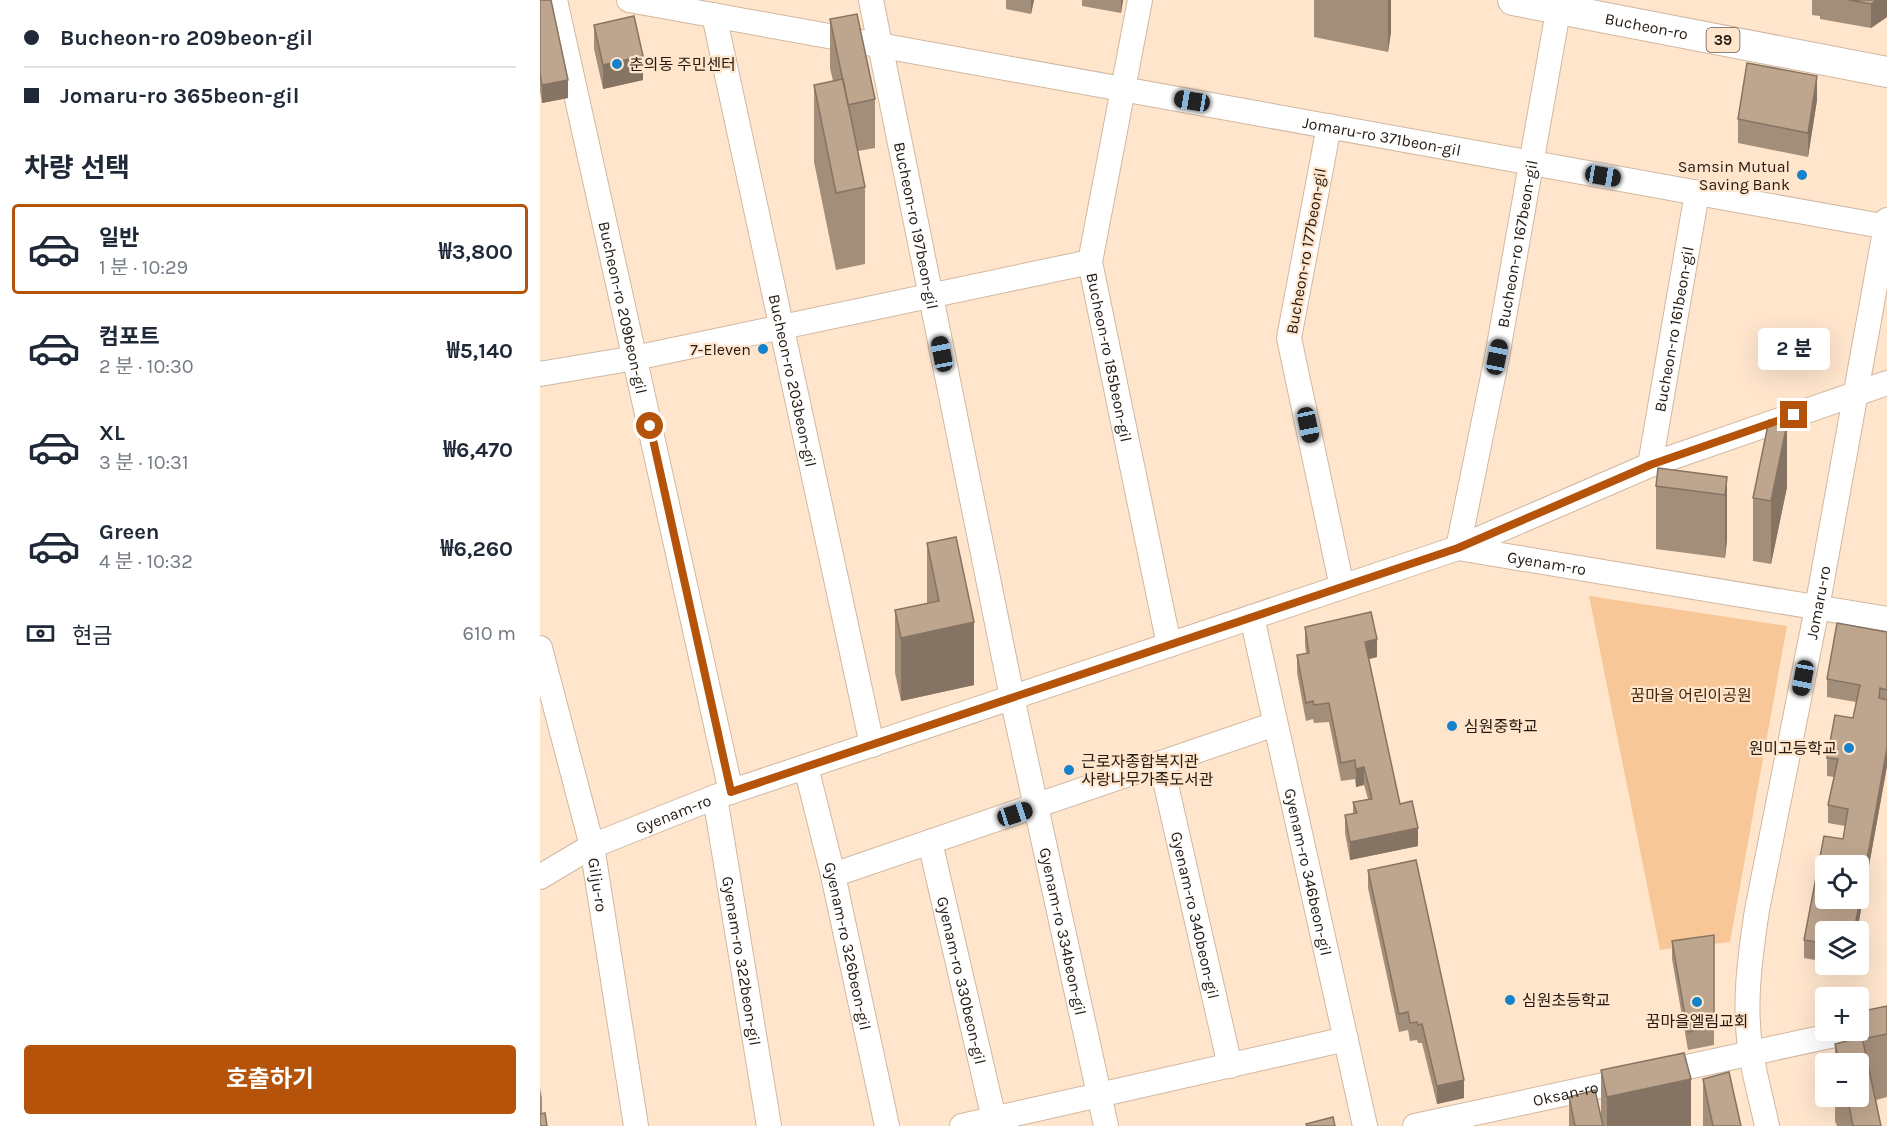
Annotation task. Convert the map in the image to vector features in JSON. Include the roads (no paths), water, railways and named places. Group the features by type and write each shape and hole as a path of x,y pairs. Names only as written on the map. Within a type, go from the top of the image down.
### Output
{"main road":[{"name":"Bucheon-ro","path":"1513,0 1559,4 1887,72"}],"street":[{"name":"Bucheon-ro 209beon-gil","path":"555,0 635,358 723,794"},
{"name":"Jomaru-ro 371beon-gil","path":"629,0 1887,225"},
{"name":"Bucheon-ro 197beon-gil","path":"871,0 1012,698"},
{"name":"Bucheon-ro 185beon-gil","path":"1140,0 1090,262 1169,645"},
{"name":"Bucheon-ro 167beon-gil","path":"1458,548 1497,357 1533,163 1559,4"},
{"name":"Bucheon-ro 203beon-gil","path":"714,15 872,745"},
{"name":"Bucheon-ro 177beon-gil","path":"1329,126 1289,338 1342,586"},
{"name":"Bucheon-ro 161beon-gil","path":"1650,465 1698,193"},
{"name":"Jomaru-ro","path":"1767,1126 1751,1053 1748,985 1751,950 1817,608 1887,225"},
{"path":"540,374 635,358 1090,262"},
{"path":"1458,548 1650,465 1887,383"},
{"name":"Gyenam-ro","path":"540,877 592,846 723,794 1458,548 1887,619"},
{"name":"Gyenam-ro 346beon-gil","path":"1252,617 1365,1126"},
{"name":"Gilju-ro","path":"540,648 548,714 592,846 636,1126"},
{"name":"Gyenam-ro 334beon-gil","path":"1012,698 1106,1126"},
{"path":"833,875 1275,724"},
{"name":"Gyenam-ro 340beon-gil","path":"1161,763 1230,1066"},
{"name":"Gyenam-ro 326beon-gil","path":"806,767 833,875 887,1126"},
{"name":"Gyenam-ro 322beon-gil","path":"723,794 769,1126"},
{"name":"Gyenam-ro 330beon-gil","path":"930,842 994,1119"},
{"path":"962,1126 1346,1039"},
{"name":"Oksan-ro","path":"1415,1126 1815,1040"}],"place":[{"name":"춘의동 주민센터","path":"617,64"},
{"name":"Samsin Mutual Saving Bank","path":"1802,175"},
{"name":"7-Eleven","path":"763,349"},
{"name":"심원중학교","path":"1452,726"},
{"name":"원미고등학교","path":"1849,748"},
{"name":"근로자종합복지관 사랑나무가족도서관","path":"1069,770"},
{"name":"심원초등학교","path":"1510,1000"},
{"name":"꿈마을엘림교회","path":"1697,1002"}],"park label":[{"name":"꿈마을 어린이공원","path":"1691,695"}]}
